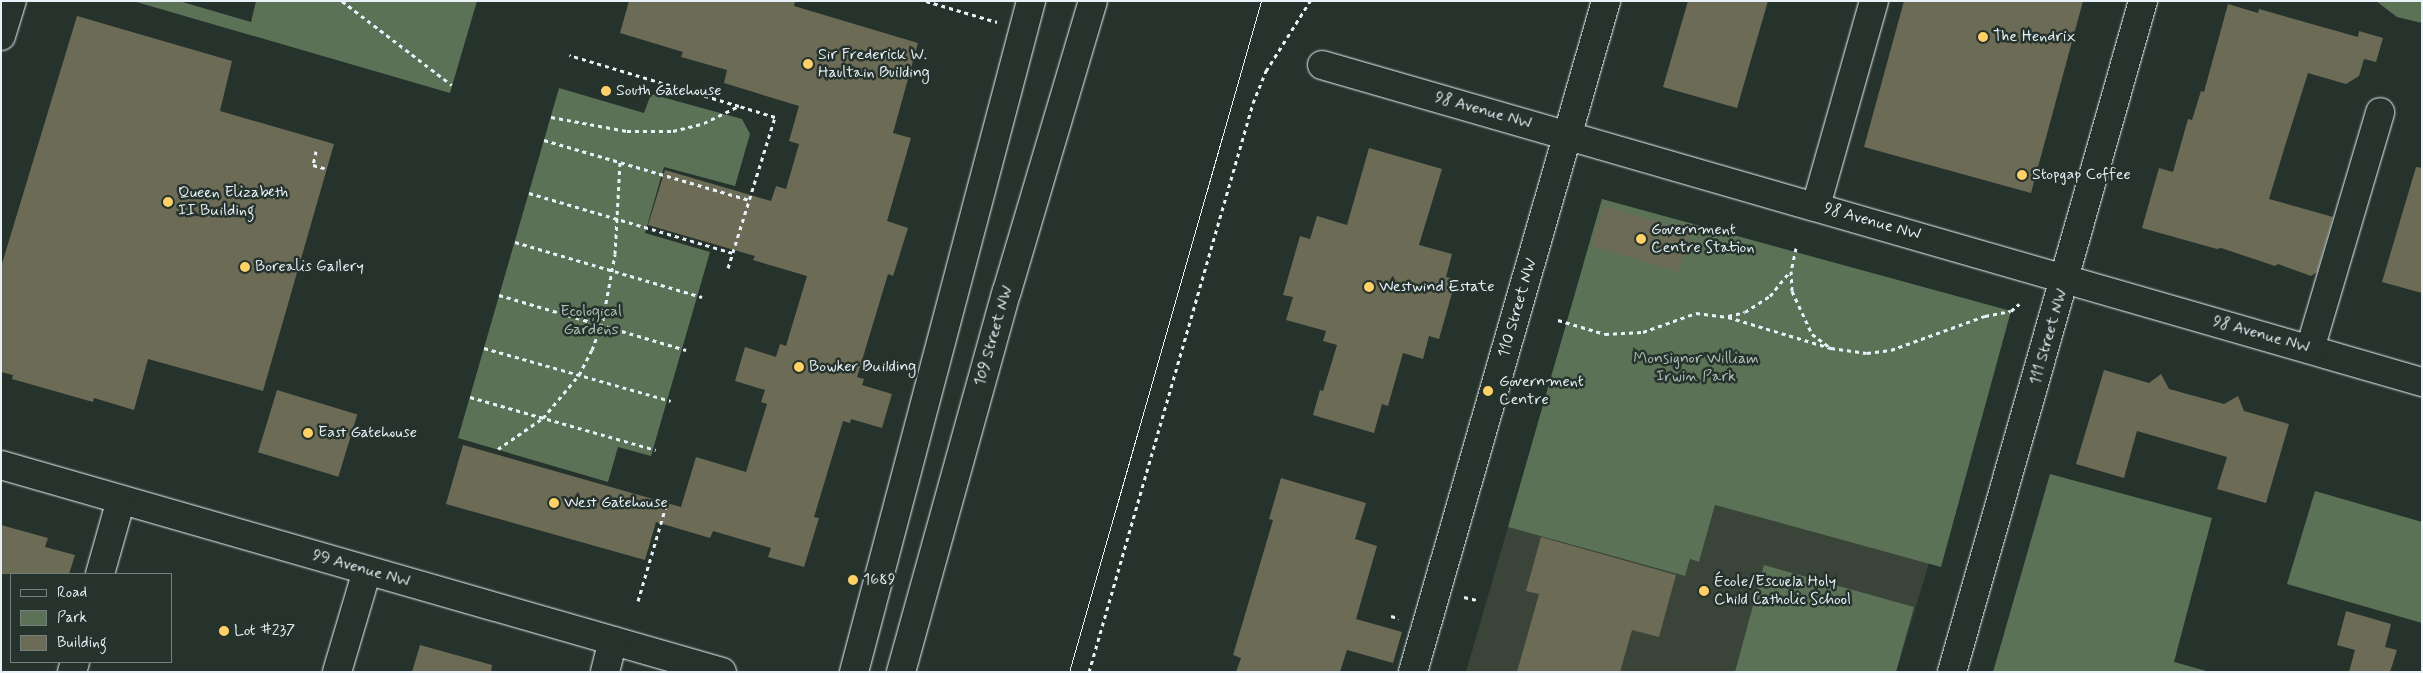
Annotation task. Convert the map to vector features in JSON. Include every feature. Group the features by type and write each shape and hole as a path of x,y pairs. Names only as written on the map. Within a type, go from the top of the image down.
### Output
{"street":[{"path":"1,36 12,1"},
{"path":"854,672 1031,1"},
{"name":"109 Street NW","path":"901,672 1006,291 1093,1"},
{"name":"110 Street NW","path":"1413,672 1606,1"},
{"path":"1816,206 1874,1"},
{"name":"111 Street NW","path":"1952,672 2066,279 2143,1"},
{"name":"98 Avenue NW","path":"1322,65 2422,382"},
{"path":"2310,349 2380,112"},
{"name":"99 Avenue NW","path":"1,465 722,672"},
{"path":"100,573 121,500"},
{"path":"337,672 366,571"},
{"path":"605,672 613,641"}],"path":[{"path":"342,1 452,85"},
{"path":"926,1 998,22"},
{"path":"1088,672 1253,103 1266,71 1310,1"},
{"path":"569,55 775,117 728,268"},
{"path":"551,117 627,131 673,131 704,123 739,106"},
{"path":"544,140 749,200"},
{"path":"316,151 312,165 327,169"},
{"path":"498,449 543,418 579,375 601,325 612,271 618,219 620,162"},
{"path":"529,193 733,252"},
{"path":"515,242 702,297"},
{"path":"1796,248 1791,271 1792,291 1802,318 1812,334 1831,348"},
{"path":"1728,317 1745,312 1770,296 1791,271"},
{"path":"499,295 686,350"},
{"path":"1558,320 1605,334 1643,332 1696,313 1728,317 1831,348 1867,353 1890,350 1985,316 2011,311 2019,304"},
{"path":"484,348 671,401"},
{"path":"470,397 656,450"},
{"path":"638,601 668,499"},
{"path":"1461,603 1463,596 1477,600"}],"shaded area":[{"name":"École/Escuela Holy Child Catholic School","path":"1715,505 1929,563 1896,672 1466,672 1508,527 1685,576 1690,559 1699,562"}],"green space":[{"path":"133,1 179,1 251,22 256,1 477,1 450,93"},
{"path":"2376,1 2422,1 2422,23 2397,17"},
{"name":"Ecological Gardens","path":"559,88 644,113 651,94 742,119 750,134 735,186 664,167 645,233 710,252 651,456 618,447 608,482 458,438"},
{"name":"Monsignor William Irwin Park","path":"1602,199 2011,311 1941,567 1715,505 1699,562 1690,559 1685,576 1508,527"},
{"path":"2050,474 2212,518 2174,662 2210,672 1993,672"},
{"path":"2315,491 2422,522 2422,623 2287,584"},
{"path":"1764,565 1914,607 1896,672 1735,672"}],"building":[{"path":"629,1 795,1 794,6 918,43 893,133 911,138 887,221 908,228 893,276 888,274 857,377 864,379 862,385 892,394 882,428 851,419 850,423 843,421 814,517 819,518 804,567 768,557 771,548 713,531 710,538 656,522 645,560 446,504 463,445 681,507 696,457 746,472 767,404 761,402 765,390 735,381 745,347 776,357 780,344 786,346 807,276 753,260 755,256 648,225 665,170 771,201 776,186 786,189 799,144 789,141 799,106 724,83 727,70 681,57 683,52 620,33"},
{"path":"1688,1 1768,1 1737,108 1663,87"},
{"path":"1904,1 2083,1 2031,193 1864,147"},
{"path":"2228,4 2258,13 2259,9 2358,37 2359,31 2383,38 2376,62 2364,59 2359,76 2346,84 2308,73 2285,146 2269,199 2333,217 2317,272 2311,276 2278,264 2275,266 2221,248 2217,249 2142,228 2159,168 2173,172 2188,119 2192,120 2201,91 2204,92"},
{"name":"Queen Elizabeth II Building","path":"77,16 232,61 220,111 334,144 263,391 148,359 134,410 94,398 93,402 12,379 13,375 1,372 1,267"},
{"name":"Westwind Estate","path":"1369,148 1442,169 1419,245 1452,254 1446,277 1456,279 1439,339 1429,336 1423,359 1403,353 1388,406 1382,404 1374,433 1313,415 1320,390 1323,391 1337,345 1323,341 1326,331 1286,320 1293,297 1283,295 1300,236 1310,239 1317,216 1347,225"},
{"path":"2416,167 2422,168 2422,293 2382,282"},
{"name":"Government Centre Station","path":"1603,206 1690,231 1679,271 1591,246"},
{"path":"2104,370 2149,383 2161,374 2169,389 2224,404 2238,396 2244,411 2289,424 2266,503 2217,489 2227,457 2137,431 2124,478 2076,464"},
{"name":"East Gatehouse","path":"277,390 357,415 338,477 258,452"},
{"path":"1281,478 1366,503 1355,539 1377,546 1356,619 1402,632 1393,663 1347,650 1340,672 1236,672 1241,658 1233,655 1273,520 1269,519"},
{"path":"1,525 48,538 45,547 75,555 69,573 1,574"},
{"path":"1541,537 1676,575 1659,637 1632,630 1620,672 1517,672 1539,594 1526,591"},
{"path":"2346,611 2391,624 2385,647 2397,650 2390,672 2349,672 2355,650 2337,645"},
{"path":"420,645 492,665 491,672 412,672"}],"tram line":[{"path":"1069,672 1261,1"}],"place":[{"name":"The Hendrix","path":"1983,37"},
{"name":"Sir Frederick W. Haultain Building","path":"808,64"},
{"name":"South Gatehouse","path":"606,91"},
{"name":"Stopgap Coffee","path":"2022,175"},
{"name":"Queen Elizabeth II Building","path":"168,202"},
{"name":"Government Centre Station","path":"1641,239"},
{"name":"Borealis Gallery","path":"245,267"},
{"name":"Westwind Estate","path":"1369,287"},
{"name":"Bowker Building","path":"799,367"},
{"name":"Government Centre","path":"1488,391"},
{"name":"East Gatehouse","path":"308,433"},
{"name":"West Gatehouse","path":"554,503"},
{"name":"1689","path":"853,580"},
{"name":"École/Escuela Holy Child Catholic School","path":"1704,591"},
{"name":"Lot #237","path":"224,631"}]}
